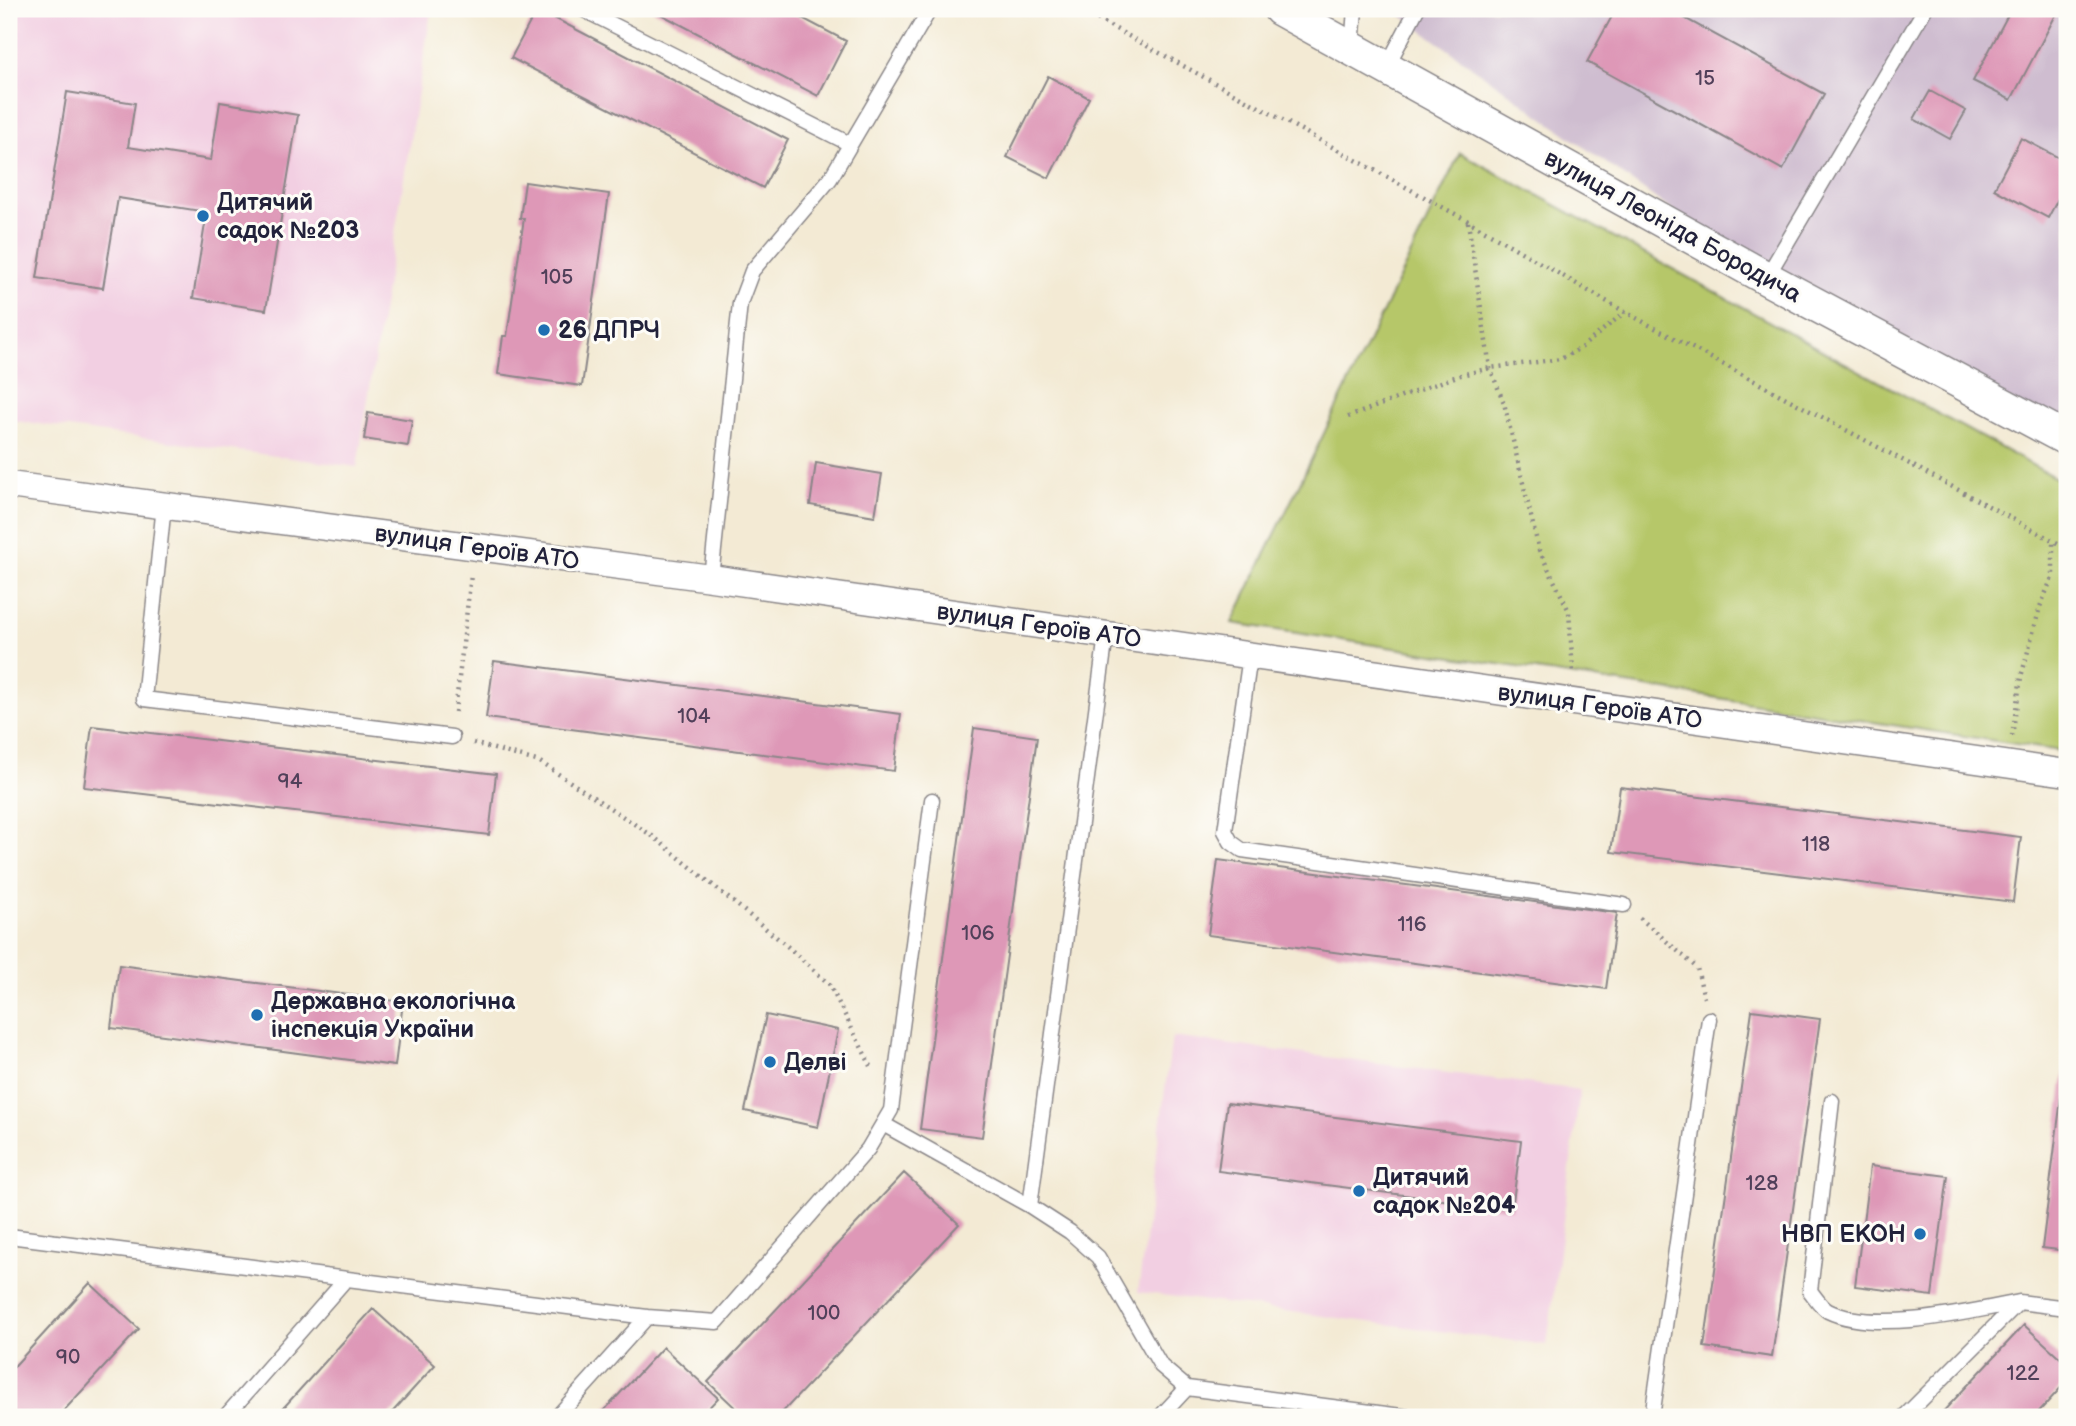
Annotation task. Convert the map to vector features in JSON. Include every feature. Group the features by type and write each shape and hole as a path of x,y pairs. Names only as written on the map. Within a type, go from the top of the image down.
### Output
{"street":[{"name":"вулиця Леоніда Бородича","path":"1280,9 1766,278 2067,439"},
{"name":"вулиця Героїв АТО","path":"9,485 711,578 2067,773"}],"lane":[{"path":"582,9 850,144"},
{"path":"711,578 740,303 752,271 830,179 930,9"},
{"path":"1352,49 1355,9"},
{"path":"1386,68 1417,9"},
{"path":"1766,278 1925,9"},
{"path":"164,505 144,699 452,737"},
{"path":"1030,1206 1106,635"},
{"path":"1250,656 1225,831 1231,842 1242,850 1624,905"},
{"path":"9,1236 647,1317 717,1322 868,1149 891,1110 932,800"},
{"path":"1652,1417 1709,1019"},
{"path":"1832,1101 1810,1291 1826,1310 1856,1320 1895,1320 1964,1314 2019,1302 2067,1308"},
{"path":"883,1124 1030,1206 1070,1232 1098,1257 1161,1366 1187,1388 1409,1417"},
{"path":"225,1417 346,1279"},
{"path":"1904,1417 2019,1302"},
{"path":"556,1417 647,1317"},
{"path":"1160,1417 1187,1388"}],"path":[{"path":"1079,9 1468,221 1625,313 2067,548"},
{"path":"1468,221 1490,369 1504,403 1538,550 1569,611 1573,702"},
{"path":"1348,417 1457,376 1561,359 1582,347 1625,313"},
{"path":"2005,764 2016,723 2021,677 2040,607 2053,575 2053,540"},
{"path":"474,546 452,737 540,762 653,837 787,946 829,984 874,1071"},
{"path":"1624,905 1697,968 1709,1019"}],"shaded area":[{"name":"Дитячий садок №203","path":"9,9 412,9 431,12 357,467 9,420"},
{"path":"1397,9 2067,9 2067,439 1766,278 1396,12"},
{"name":"Дитячий садок №204","path":"1172,1037 1580,1090 1547,1345 1138,1292"}],"green space":[{"path":"1460,153 2067,484 2067,752 1232,623"}],"building":[{"path":"537,9 788,140 763,188 511,58"},
{"path":"651,9 785,9 846,41 818,96"},
{"path":"1616,9 1668,9 1824,94 1783,170 1587,62"},
{"path":"2006,9 2059,9 2011,100 1973,81 2010,11"},
{"path":"1048,76 1089,98 1049,178 1007,157"},
{"path":"1930,91 1966,111 1950,139 1914,119"},
{"path":"67,92 135,103 128,147 211,160 220,102 298,115 266,310 193,298 207,212 118,198 103,288 37,278"},
{"path":"2021,138 2067,162 2067,182 2048,218 1994,189"},
{"path":"525,182 609,194 582,386 498,374 503,336 507,336 524,218 520,218"},
{"path":"368,413 412,420 408,446 364,439"},
{"path":"816,463 882,474 875,516 810,505"},
{"path":"494,661 901,714 894,771 486,718"},
{"path":"92,726 496,774 489,835 84,787"},
{"path":"974,728 1037,737 982,1137 920,1129"},
{"path":"1620,787 2021,837 2013,902 1611,852"},
{"path":"1218,860 1617,913 1606,989 1208,935"},
{"name":"Державна екологічна інспекція України","path":"119,965 403,1002 395,1066 111,1028"},
{"path":"1752,1010 1820,1019 1772,1357 1704,1347"},
{"path":"766,1015 838,1030 818,1127 745,1111"},
{"path":"2067,1059 2067,1251 2042,1248"},
{"path":"1227,1103 1521,1141 1512,1209 1218,1171"},
{"path":"1870,1166 1948,1176 1932,1296 1855,1286"},
{"path":"904,1173 959,1224 778,1417 745,1417 708,1382"},
{"path":"90,1283 139,1329 58,1417 9,1417 9,1372"},
{"path":"373,1309 435,1365 388,1417 275,1417"},
{"path":"2024,1325 2067,1364 2067,1381 2034,1417 1938,1417"},
{"path":"663,1347 718,1398 700,1417 598,1417"}],"place":[{"name":"Дитячий садок №203","path":"203,216"},
{"name":"26 ДПРЧ","path":"544,330"},
{"name":"Державна екологічна інспекція України","path":"257,1015"},
{"name":"Делві","path":"770,1062"},
{"name":"Дитячий садок №204","path":"1359,1191"},
{"name":"НВП ЕКОН","path":"1920,1234"}]}
